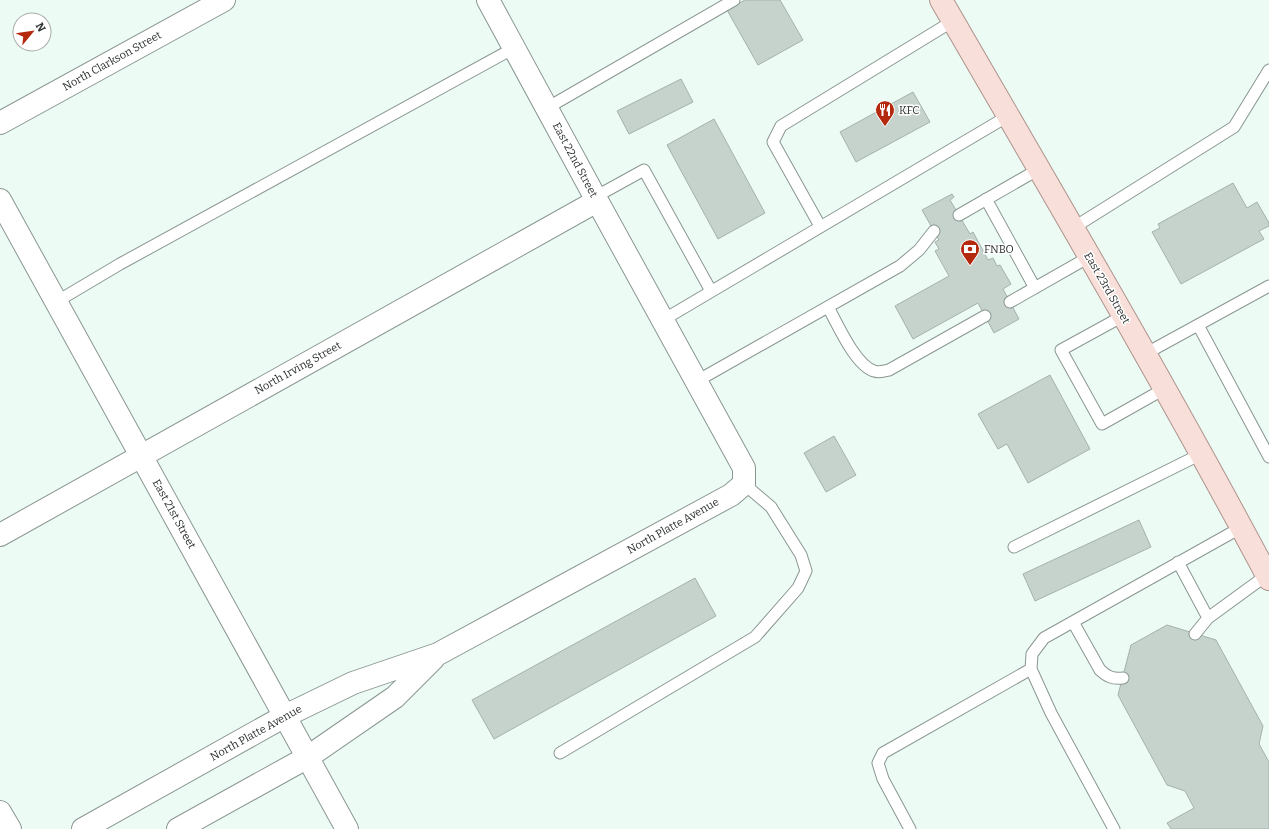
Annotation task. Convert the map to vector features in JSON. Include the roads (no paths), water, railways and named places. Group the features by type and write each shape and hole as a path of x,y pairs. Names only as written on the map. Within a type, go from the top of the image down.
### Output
{"main road":[{"name":"East 23rd Street","path":"941,0 1145,354 1242,527 1268,577"}],"street":[{"name":"North Clarkson Street","path":"0,123 224,0"},
{"name":"East 22nd Street","path":"488,0 663,320"},
{"name":"North Irving Street","path":"0,535 596,199"},
{"name":"East 21st Street","path":"0,200 347,829"},
{"path":"663,320 744,468 744,484"},
{"name":"North Platte Avenue","path":"83,829 285,716 354,683 438,654 731,495 744,484"},
{"name":"North Platte Avenue","path":"178,829 308,757 395,697 438,654"},
{"path":"0,812 10,829"}],"lane":[{"path":"547,108 734,0"},
{"path":"820,226 773,142 781,126 953,21"},
{"path":"56,302 120,264 514,48"},
{"path":"1073,228 1234,127 1269,70"},
{"path":"663,320 1008,116"},
{"path":"959,214 1039,169"},
{"path":"596,199 644,170 711,291"},
{"path":"986,199 1035,288"},
{"path":"697,381 900,266 919,250 934,231"},
{"path":"1010,302 1089,257"},
{"path":"1145,354 1269,286"},
{"path":"828,306 860,362 874,371 881,372 889,370 985,316"},
{"path":"1123,316 1061,350 1102,424 1164,389"},
{"path":"1198,325 1269,457"},
{"path":"1014,547 1201,454"},
{"path":"560,753 755,637 798,588 806,571 801,555 771,507 744,484"},
{"path":"1114,829 1051,713 1031,669 1032,654 1044,638 1242,527"},
{"path":"1178,562 1208,618"},
{"path":"1195,634 1208,618 1268,577"},
{"path":"1072,622 1100,670 1107,676 1114,679 1123,678"},
{"path":"910,829 884,780 878,763 883,753 1031,669"}],"place":[{"name":"KFC","path":"885,127"},
{"name":"FNBO","path":"970,266"}]}
